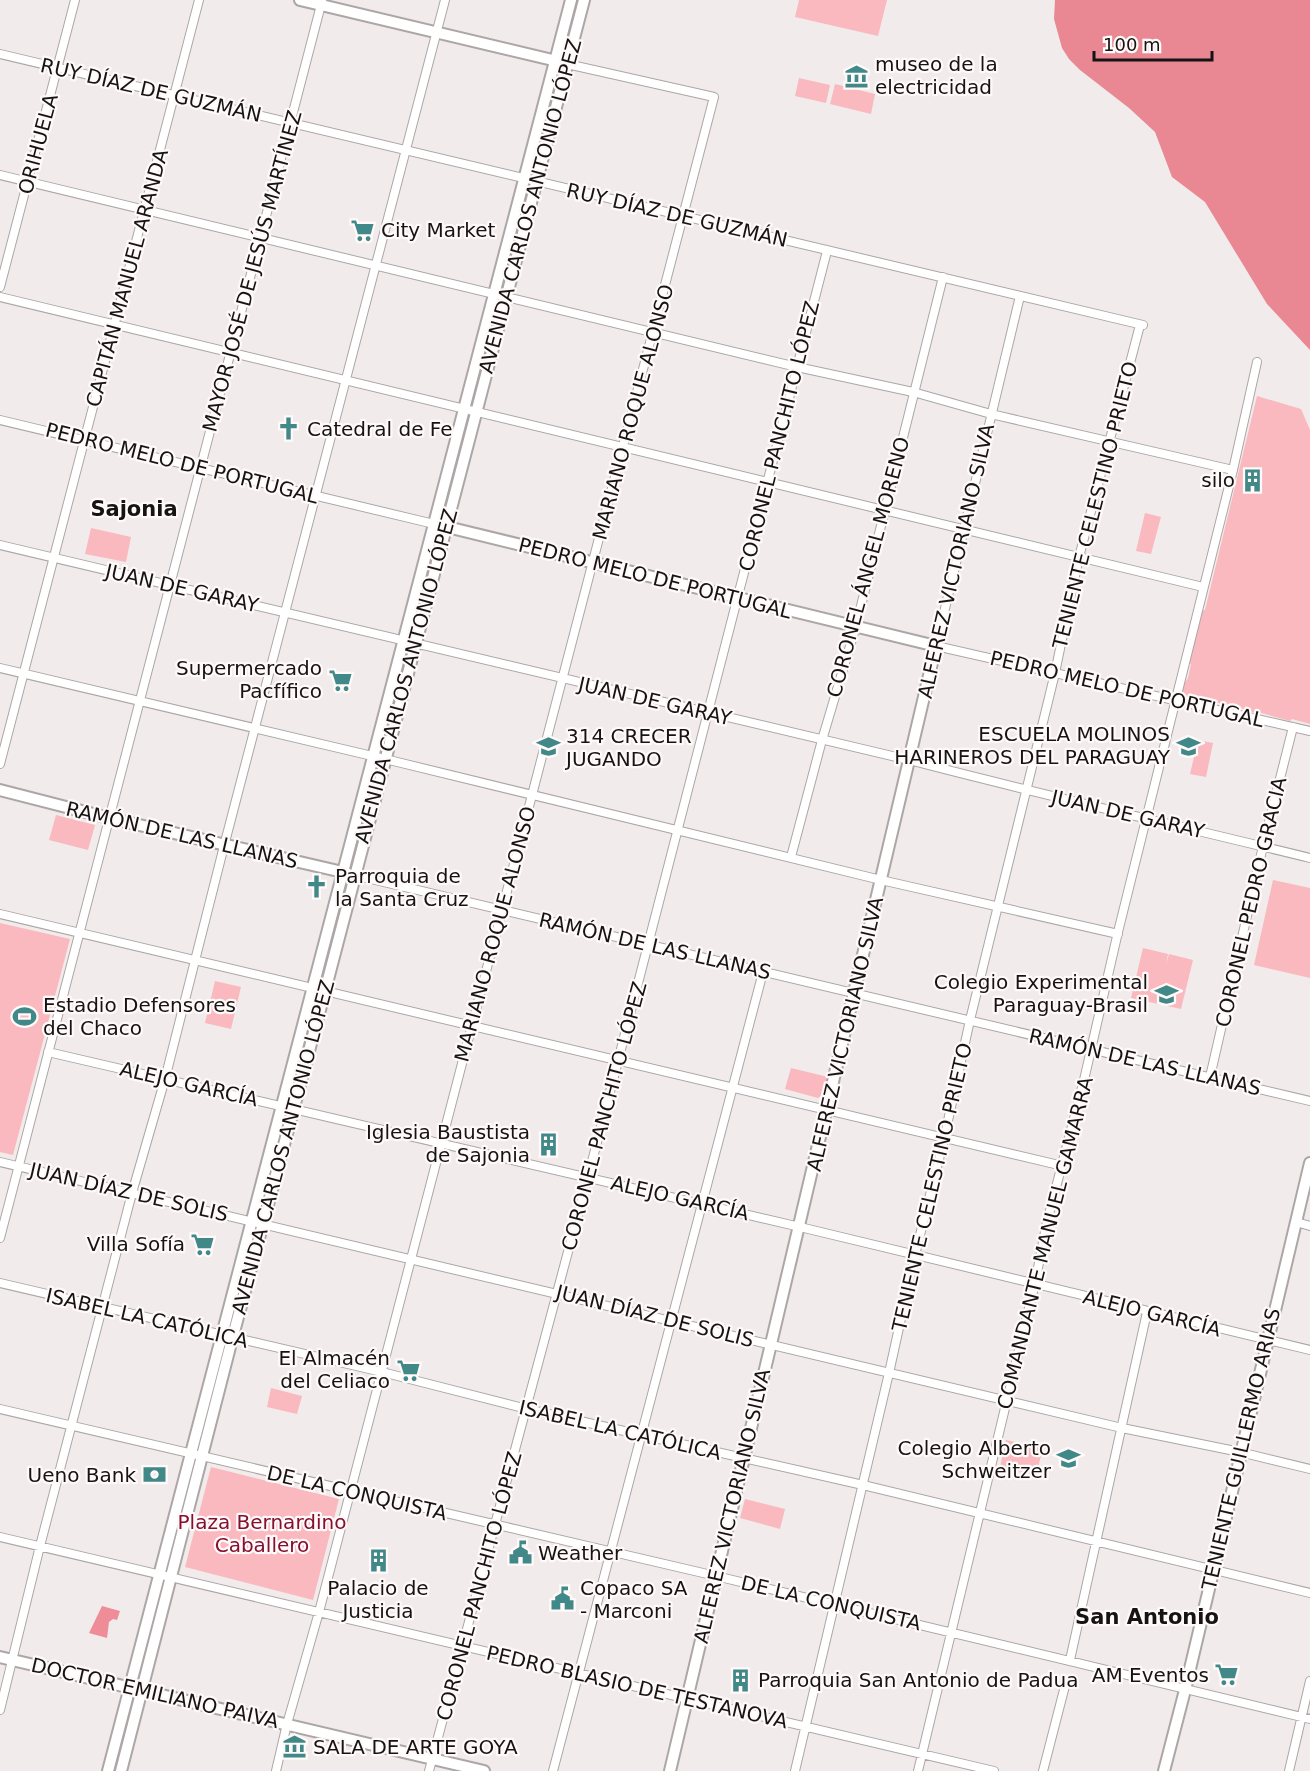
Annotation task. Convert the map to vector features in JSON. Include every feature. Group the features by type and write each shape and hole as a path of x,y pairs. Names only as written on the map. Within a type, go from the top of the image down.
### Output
{"street":[{"name":"ORIHUELA","path":"0,287 75,0"},
{"name":"CAPITÁN MANUEL ARANDA","path":"0,764 199,0"},
{"path":"300,0 322,2 437,33 567,64"},
{"path":"0,1710 102,1307 165,1079 254,729 446,0"},
{"name":"AVENIDA CARLOS ANTONIO LÓPEZ","path":"108,1771 165,1576 287,1106 312,988 571,0"},
{"name":"AVENIDA CARLOS ANTONIO LÓPEZ","path":"287,1106 325,991 584,0"},
{"name":"MAYOR JOSÉ DE JESÚS MARTÍNEZ","path":"0,1238 322,2"},
{"name":"RUY DÍAZ DE GUZMÁN","path":"0,54 1142,325"},
{"name":"MARIANO ROQUE ALONSO","path":"276,1771 287,1724 320,1612 410,1258 714,98 567,64"},
{"path":"0,175 797,367 914,392 991,414 1233,470"},
{"name":"CORONEL PANCHITO LÓPEZ","path":"429,1771 558,1293 827,251"},
{"name":"CORONEL ÁNGEL MORENO","path":"791,857 822,740 856,626 943,277"},
{"name":"ALFEREZ VICTORIANO SILVA","path":"670,1771 1020,296"},
{"path":"0,297 1203,587"},
{"name":"TENIENTE CELESTINO PRIETO","path":"795,1771 970,1020 1055,673 1079,557 1142,325"},
{"name":"COMANDANTE MANUEL GAMARRA","path":"918,1771 981,1515 1047,1222 1092,1049 1174,700 1233,470 1257,364"},
{"name":"PEDRO MELO DE PORTUGAL","path":"0,420 936,646 1310,731"},
{"name":"JUAN DE GARAY","path":"0,545 909,760 1310,858"},
{"path":"0,668 881,880 1118,934"},
{"name":"CORONEL PEDRO GRACIA","path":"1210,1077 1293,727"},
{"name":"RAMÓN DE LAS LLANAS","path":"0,790 224,846 343,872 1310,1101"},
{"path":"0,914 1063,1166"},
{"path":"553,1771 763,972"},
{"name":"ALEJO GARCÍA","path":"48,1052 702,1203 1310,1350"},
{"name":"JUAN DÍAZ DE SOLIS","path":"0,1162 1122,1428 1310,1469"},
{"name":"TENIENTE GUILLERMO ARIAS","path":"1164,1771 1310,1163"},
{"path":"1296,1222 1310,1226"},
{"name":"ISABEL LA CATÓLICA","path":"0,1283 382,1372 527,1409 863,1485 1310,1593"},
{"path":"1070,1660 1147,1312"},
{"name":"DE LA CONQUISTA","path":"0,1409 835,1604 1306,1718"},
{"name":"PEDRO BLASIO DE TESTANOVA","path":"0,1537 994,1771"},
{"name":"AVENIDA CARLOS ANTONIO LÓPEZ","path":"121,1771 143,1690 165,1576"},
{"name":"DOCTOR EMILIANO PAIVA","path":"0,1657 484,1771"},
{"path":"1289,1771 1306,1718 1310,1681"},
{"path":"1043,1771 1066,1682"}],"green space":[{"path":"799,0 887,0 878,36 795,17"},
{"path":"799,78 830,85 826,103 795,96"},
{"path":"835,84 875,94 871,114 830,104"},
{"path":"1257,396 1301,409 1310,430 1310,724 1258,712 1256,714 1199,698 1190,702 1181,701 1179,691 1188,678 1191,664 1188,663 1199,611 1205,610"},
{"path":"1145,513 1161,517 1151,554 1136,551"},
{"path":"91,528 131,537 126,562 85,554"},
{"path":"1198,740 1213,743 1206,777 1190,774"},
{"path":"56,815 95,825 88,850 49,840"},
{"path":"1273,880 1310,888 1310,978 1254,965"},
{"name":"Estadio Defensores del Chaco","path":"0,923 70,939 13,1155 0,1152"},
{"path":"1143,948 1168,954 1166,964 1169,954 1193,960 1181,1009 1131,998"},
{"path":"215,981 241,987 231,1029 205,1023"},
{"path":"791,1068 828,1077 824,1094 818,1098 785,1089"},
{"path":"271,1388 302,1396 297,1414 267,1407"},
{"path":"1006,1440 1043,1448 1036,1475 1000,1467"},
{"name":"Plaza Bernardino Caballero","path":"211,1467 339,1499 313,1600 185,1567"},
{"path":"745,1499 785,1509 780,1529 740,1518"}],"shaded area":[{"path":"1055,0 1310,0 1310,350 1267,304 1205,202 1172,177 1155,132 1069,59 1062,48 1054,19"},
{"path":"102,1606 120,1611 117,1620 113,1619 109,1622 107,1638 89,1633"}],"place":[{"name":"museo de la electricidad","path":"857,76"},
{"name":"City Market","path":"363,230"},
{"name":"Catedral de Fe","path":"289,429"},
{"name":"silo","path":"1253,480"},
{"name":"Supermercado Pacfífico","path":"340,680"},
{"name":"ESCUELA MOLINOS HARINEROS DEL PARAGUAY","path":"1188,746"},
{"name":"314 CRECER JUGANDO","path":"548,747"},
{"name":"Parroquia de la Santa Cruz","path":"317,887"},
{"name":"Colegio Experimental Paraguay-Brasil","path":"1166,994"},
{"name":"Estadio Defensores del Chaco","path":"25,1016"},
{"name":"Iglesia Baustista de Sajonia","path":"548,1144"},
{"name":"Villa Sofía","path":"203,1244"},
{"name":"El Almacén del Celiaco","path":"408,1370"},
{"name":"Colegio Alberto Schweitzer","path":"1069,1459"},
{"name":"Ueno Bank","path":"154,1475"},
{"name":"Weather","path":"520,1553"},
{"name":"Palacio de Justicia","path":"378,1561"},
{"name":"Copaco SA - Marconi","path":"562,1599"},
{"name":"AM Eventos","path":"1227,1675"},
{"name":"Parroquia San Antonio de Padua","path":"740,1680"},
{"name":"SALA DE ARTE GOYA","path":"295,1747"}],"district":[{"name":"Sajonia","path":"134,509"},
{"name":"San Antonio","path":"1147,1617"}]}
